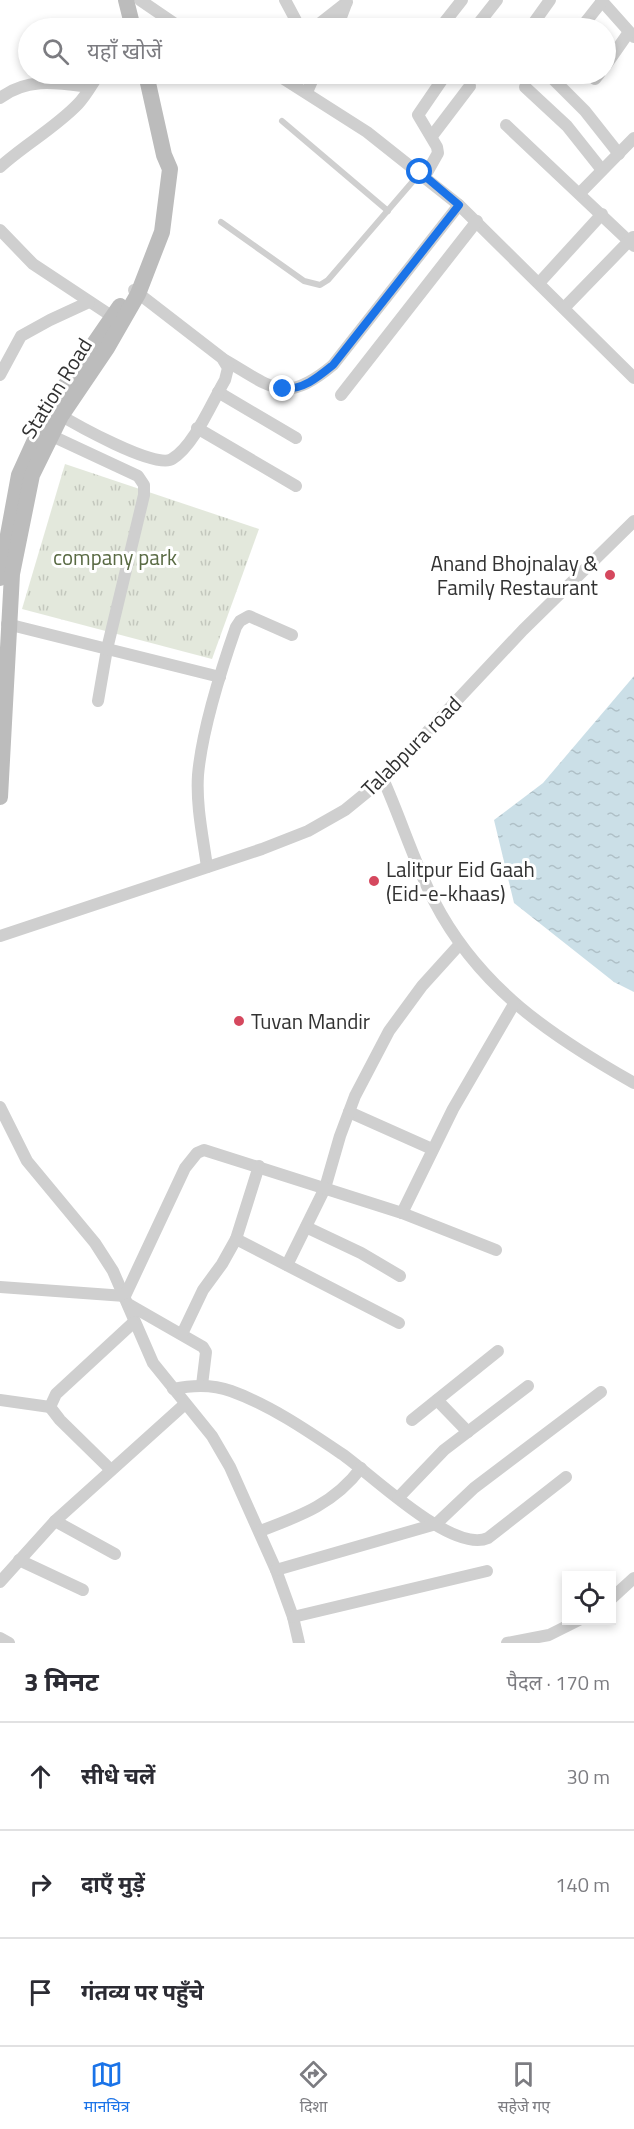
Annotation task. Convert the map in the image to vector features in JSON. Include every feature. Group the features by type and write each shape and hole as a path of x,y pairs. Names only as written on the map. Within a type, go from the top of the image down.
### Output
{"main road":[{"path":"126,0 130,18"},
{"path":"0,578 19,476 113,317 135,291 150,239 159,186 159,169 164,155 148,84"},
{"name":"Station Road","path":"0,797 7,624 12,574 32,475 50,435 55,412 107,348 135,291"}],"street":[{"path":"140,0 166,18"},
{"path":"285,0 295,18"},
{"path":"448,18 462,0"},
{"path":"483,18 497,0"},
{"path":"537,18 550,0"},
{"path":"588,18 602,0 632,35 616,53"},
{"path":"326,18 347,1"},
{"path":"341,18 347,1"},
{"path":"0,98 26,84"},
{"path":"66,84 90,87"},
{"path":"0,167 22,147 68,114 92,84"},
{"path":"293,84 423,174 459,205 634,378"},
{"path":"307,92 311,84"},
{"path":"423,174 438,153 432,136 418,115 439,84"},
{"path":"558,84 585,111 619,154"},
{"path":"432,136 470,86"},
{"path":"525,87 567,126 602,170"},
{"path":"506,125 632,241 564,308"},
{"path":"580,193 634,138"},
{"path":"135,291 222,358 268,384 283,389 296,389 313,381 333,365 459,205"},
{"path":"539,283 602,214"},
{"path":"341,395 477,221"},
{"path":"0,230 33,264 113,317"},
{"path":"0,375 21,336 32,328 89,302"},
{"path":"55,412 140,455 161,462 170,461 184,451 219,392 228,368 222,358"},
{"path":"219,392 296,438"},
{"path":"197,428 296,486"},
{"path":"50,435 138,476 144,485 144,495 107,649 98,701"},
{"name":"Talabpura road","path":"0,936 308,831 345,810 384,778 523,630 634,521"},
{"path":"207,867 198,804 198,774 220,677 236,627 244,618 257,619 292,635"},
{"path":"7,624 220,677"},
{"path":"384,778 434,900 460,944 480,971 514,1004 634,1083"},
{"path":"287,1265 325,1188 349,1112 389,1031 422,986 460,944"},
{"path":"402,1213 432,1149 482,1055 514,1004"},
{"path":"0,1107 14,1140 27,1161 95,1244 127,1300 134,1322 153,1363 212,1436 230,1467 276,1570 293,1617 299,1643"},
{"path":"349,1112 432,1149"},
{"path":"127,1300 185,1168 197,1153 213,1151 402,1213 496,1250"},
{"path":"182,1334 203,1290 222,1264 236,1239 259,1166"},
{"path":"306,1227 361,1253 400,1276"},
{"path":"236,1239 399,1323"},
{"path":"0,1287 127,1300 203,1347 206,1352 202,1385"},
{"path":"50,1407 56,1394 134,1322"},
{"path":"412,1420 498,1351"},
{"path":"172,1389 202,1385 230,1390 295,1424 436,1524 467,1541 481,1541 566,1477"},
{"path":"398,1498 431,1461 528,1386"},
{"path":"276,1570 436,1524 474,1488 601,1392"},
{"path":"0,1400 50,1407 60,1420 111,1470"},
{"path":"437,1400 468,1432"},
{"path":"0,1582 55,1521 185,1404"},
{"path":"260,1531 321,1506 338,1495 360,1468"},
{"path":"55,1521 115,1554"},
{"path":"19,1560 83,1590"},
{"path":"293,1617 487,1571"},
{"path":"616,1594 634,1578"},
{"path":"507,1643 549,1635 569,1625"},
{"path":"0,1638 9,1643"}],"lane":[{"path":"282,121 388,210"},
{"path":"221,222 304,281 320,285 328,280 388,210 423,174"}],"green space":[{"name":"company park","path":"65,464 259,529 212,659 22,609"}],"water":[{"path":"634,676 634,992 614,982 514,903 494,820 543,783"}],"place":[{"name":"Anand Bhojnalay & Family Restaurant","path":"610,575"},
{"name":"Lalitpur Eid Gaah (Eid-e-khaas)","path":"374,881"},
{"name":"Tuvan Mandir","path":"239,1021"}],"route":[{"path":"283,389 296,389 313,381 333,365 459,205 420,172"}]}
